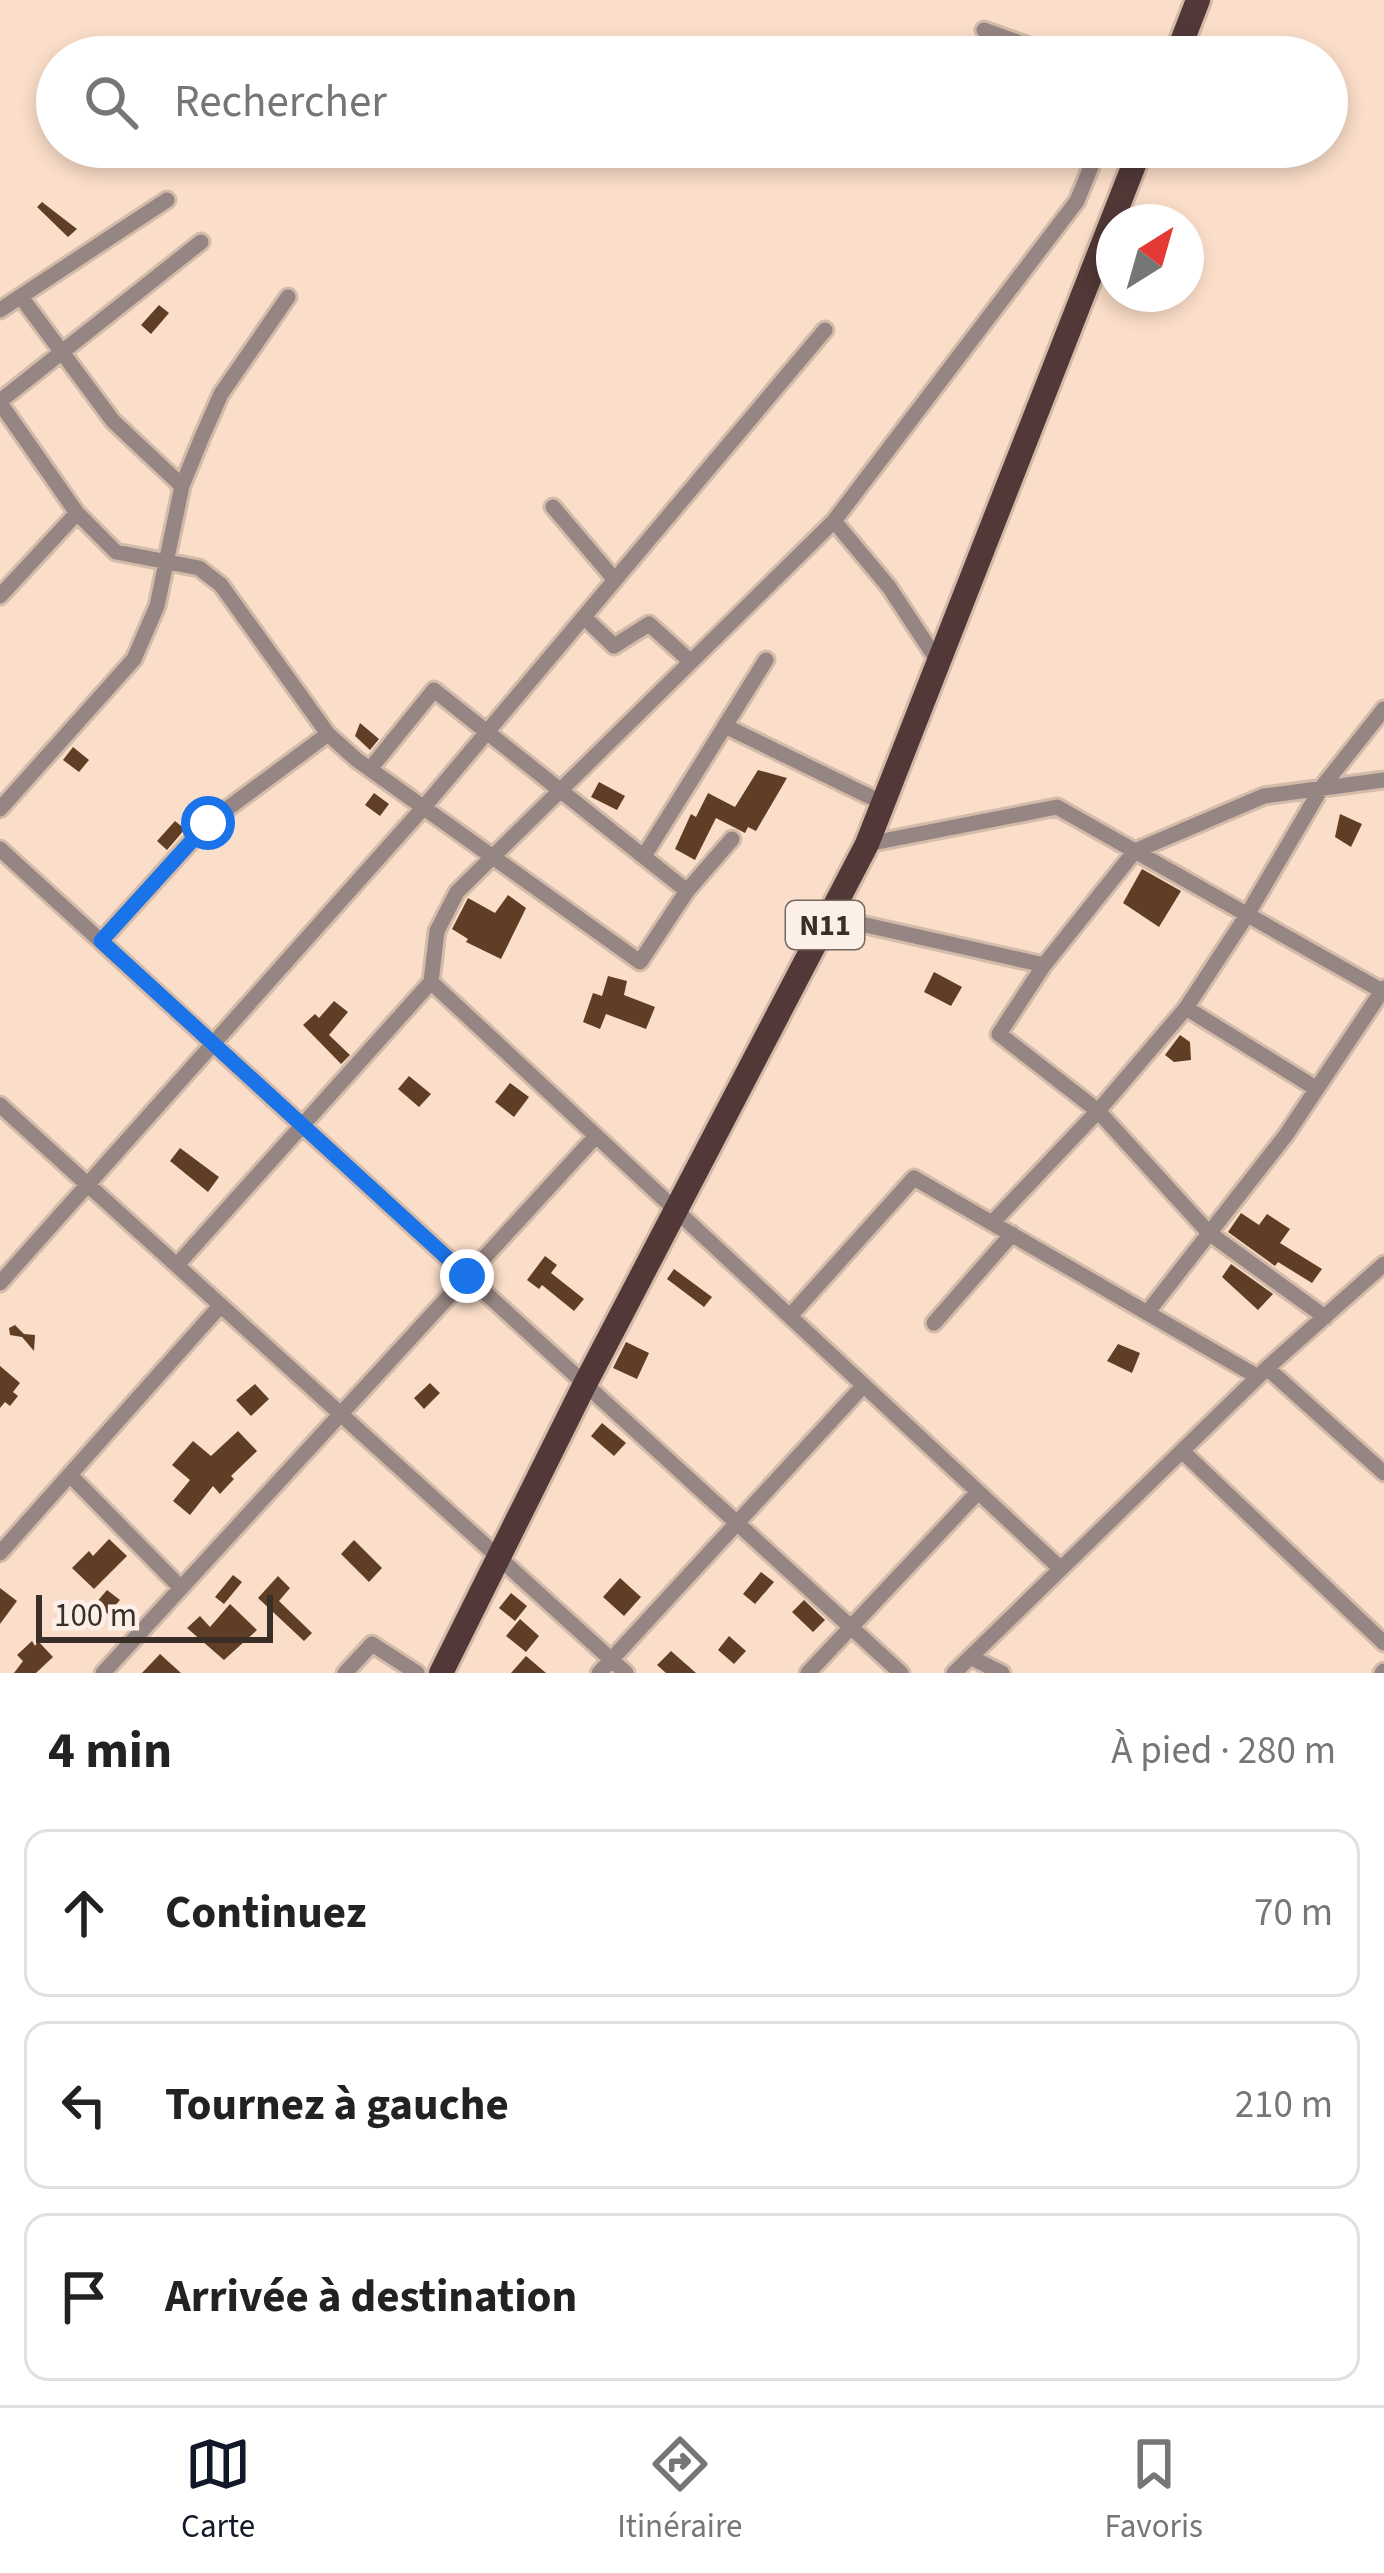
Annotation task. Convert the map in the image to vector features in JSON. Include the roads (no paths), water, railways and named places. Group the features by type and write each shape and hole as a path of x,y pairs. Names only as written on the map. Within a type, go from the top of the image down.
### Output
{"main road":[{"path":"1184,36 1198,0"},
{"name":"N11","path":"441,1673 585,1384 867,844 1133,168"}],"street":[{"path":"984,30 1001,36"},
{"path":"177,1265 431,982 437,932 457,892 834,521 1076,201 1091,168"},
{"path":"0,310 167,200"},
{"path":"200,242 0,402 77,513 116,552 199,568 220,585 328,734 640,962 687,891 732,839"},
{"path":"0,809 134,659 158,607 182,486 221,394 288,296"},
{"path":"21,297 113,421 182,486"},
{"path":"0,1283 424,808 825,330"},
{"path":"553,507 615,580"},
{"path":"0,596 77,513"},
{"path":"834,521 889,587 939,664"},
{"path":"584,617 614,646 649,624 690,661"},
{"path":"644,856 766,660"},
{"path":"370,769 434,690 687,891"},
{"path":"992,1222 1098,1112 1186,1008 1322,788 1384,709"},
{"path":"725,726 884,804"},
{"path":"101,941 208,823 328,734"},
{"path":"1325,1316 1209,1234 1098,1112 999,1034 1043,965 1135,851 1264,796 1384,780"},
{"path":"867,844 1057,807 1383,989 1317,1089 1147,1313"},
{"path":"0,849 901,1673"},
{"path":"830,917 1043,965"},
{"path":"431,982 1061,1569"},
{"path":"1186,1008 1317,1089"},
{"path":"0,1105 626,1673"},
{"path":"103,1673 596,1136"},
{"path":"790,1316 914,1178 1147,1313 1262,1372 1384,1472"},
{"path":"934,1323 1012,1234"},
{"path":"954,1673 1262,1372 1381,1273"},
{"path":"0,1553 221,1305"},
{"path":"599,1673 863,1385"},
{"path":"1182,1451 1384,1643"},
{"path":"70,1474 181,1588"},
{"path":"808,1673 978,1492"},
{"path":"345,1673 372,1644 417,1673"},
{"path":"970,1657 1002,1673"}]}
